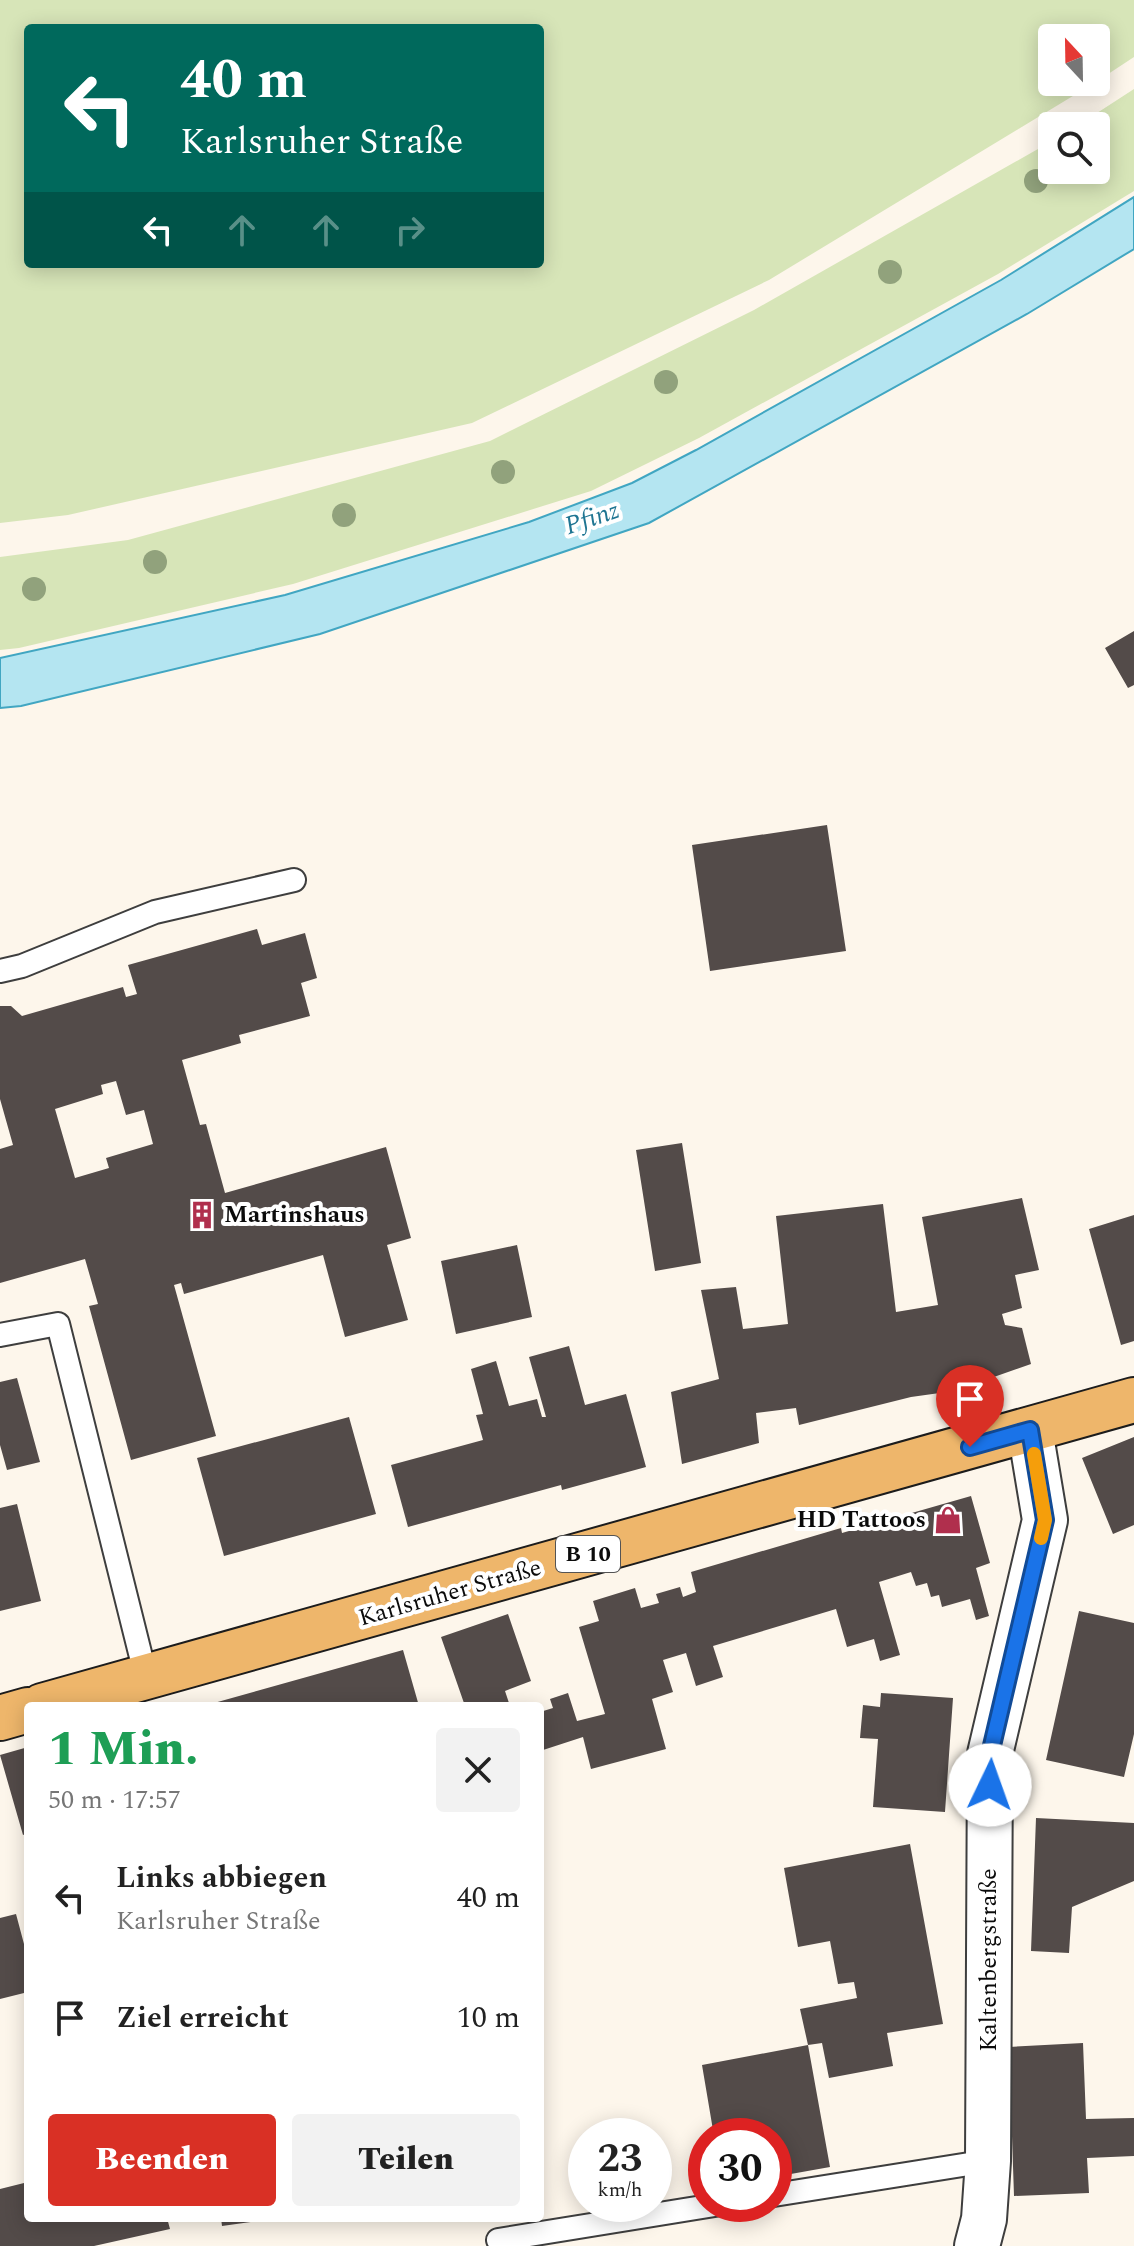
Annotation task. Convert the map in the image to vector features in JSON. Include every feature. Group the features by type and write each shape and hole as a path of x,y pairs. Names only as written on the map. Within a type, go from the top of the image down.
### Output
{"main road":[{"name":"Karlsruher Straße","path":"56,1702 1134,1400"},
{"path":"0,1718 24,1711"}],"street":[{"name":"Kaltenbergstraße","path":"977,2246 984,2219 988,2161 990,1754 1045,1520 1030,1430"}],"lane":[{"path":"0,971 22,966 155,912 294,880"},
{"path":"0,1335 58,1324 146,1677"},
{"path":"792,2192 988,2161"},
{"path":"498,2240 688,2209"}],"green space":[{"path":"0,0 1134,0 1134,57 1110,73 1110,24 1038,24 1038,96 1073,96 1046,112 1038,112 1038,117 769,280 472,423 68,515 0,523"},
{"path":"1134,89 1134,191 998,274 699,438 591,491 293,584 0,650 0,557 128,540 490,441 754,310 1038,149 1038,184 1110,184 1110,112 1099,112"}],"water":[{"name":"Pfinz","path":"1134,197 1134,249 1027,314 649,523 320,634 21,706 0,708 0,658 285,595 529,522 632,483 1001,280"}],"building":[{"path":"1134,631 1134,685 1128,688 1105,648"},
{"path":"827,825 846,951 710,971 692,845"},
{"name":"Martinshaus","path":"257,929 262,945 305,933 317,978 301,983 310,1016 239,1035 241,1043 182,1060 200,1125 206,1124 225,1193 386,1147 411,1238 387,1245 408,1320 345,1337 323,1255 184,1294 181,1283 174,1285 216,1436 131,1460 89,1306 98,1304 85,1259 0,1283 0,1149 13,1145 0,1099 0,1006 11,1006 22,1016 123,987 126,997 137,994 128,965","holes":["116,1081 126,1115 144,1110 153,1144 106,1158 109,1168 75,1178 55,1109 103,1094 101,1085"]},
{"path":"682,1143 701,1263 655,1271 636,1150"},
{"path":"1022,1198 1039,1270 1015,1275 1022,1308 1002,1314 1005,1325 1022,1328 1031,1364 954,1391 911,1397 799,1425 796,1408 756,1413 759,1443 682,1464 671,1392 719,1379 701,1290 736,1287 743,1329 788,1324 776,1216 883,1204 896,1312 938,1305 922,1217"},
{"path":"1134,1215 1134,1341 1121,1345 1089,1229"},
{"path":"517,1245 532,1317 456,1334 441,1261"},
{"path":"569,1346 585,1405 626,1394 646,1467 562,1490 561,1485 408,1527 391,1465 483,1440 476,1415 483,1414 471,1369 496,1361 509,1406 537,1399 542,1417 546,1417 529,1357"},
{"path":"17,1378 40,1462 7,1470 0,1445 0,1382"},
{"path":"349,1417 376,1514 224,1556 197,1458"},
{"path":"1134,1437 1134,1525 1113,1534 1082,1458"},
{"path":"971,1496 990,1563 976,1568 989,1616 976,1620 970,1599 942,1607 939,1595 931,1597 927,1583 916,1586 911,1572 879,1582 900,1655 880,1661 874,1639 847,1647 836,1609 713,1646 723,1677 696,1686 686,1653 663,1660 673,1692 652,1699 666,1749 591,1769 583,1737 544,1750 544,1711 553,1708 550,1699 568,1693 577,1721 605,1714 579,1627 599,1621 593,1601 635,1588 641,1608 659,1603 656,1594 680,1587 683,1597 696,1592 691,1572 841,1528 842,1533"},
{"path":"17,1504 41,1601 0,1611 0,1508"},
{"path":"1079,1611 1134,1623 1134,1734 1124,1777 1046,1760"},
{"path":"508,1614 531,1681 505,1691 509,1702 464,1702 441,1637"},
{"path":"403,1650 418,1702 218,1702"},
{"path":"881,1693 953,1698 945,1812 873,1807 878,1739 860,1738 863,1705 880,1707"},
{"path":"24,1748 23,1835 0,1755"},
{"path":"1036,1818 1134,1823 1134,1881 1072,1907 1069,1953 1031,1951"},
{"path":"910,1844 943,2024 887,2033 893,2066 829,2078 822,2043 808,2045 800,2009 857,1998 854,1982 838,1984 830,1941 798,1947 784,1868"},
{"path":"16,1914 24,1944 24,1993 0,1999 0,1918"},
{"path":"1083,2043 1086,2119 1134,2118 1134,2156 1087,2158 1089,2193 1014,2196 1009,2047"},
{"path":"808,2045 830,2167 792,2174 792,2118 711,2118 702,2065"},
{"path":"24,2183 24,2222 168,2222 170,2229 94,2246 0,2246 0,2189"},
{"path":"222,2222 251,2222 222,2226"}],"slow traffic":[{"path":"1034,1454 1045,1520 1041,1538"}],"place":[{"name":"Martinshaus","path":"202,1215"},
{"name":"HD Tattoos","path":"948,1520"}],"route":[{"path":"970,1447 1030,1430 1045,1520 990,1754 990,1785"}]}
